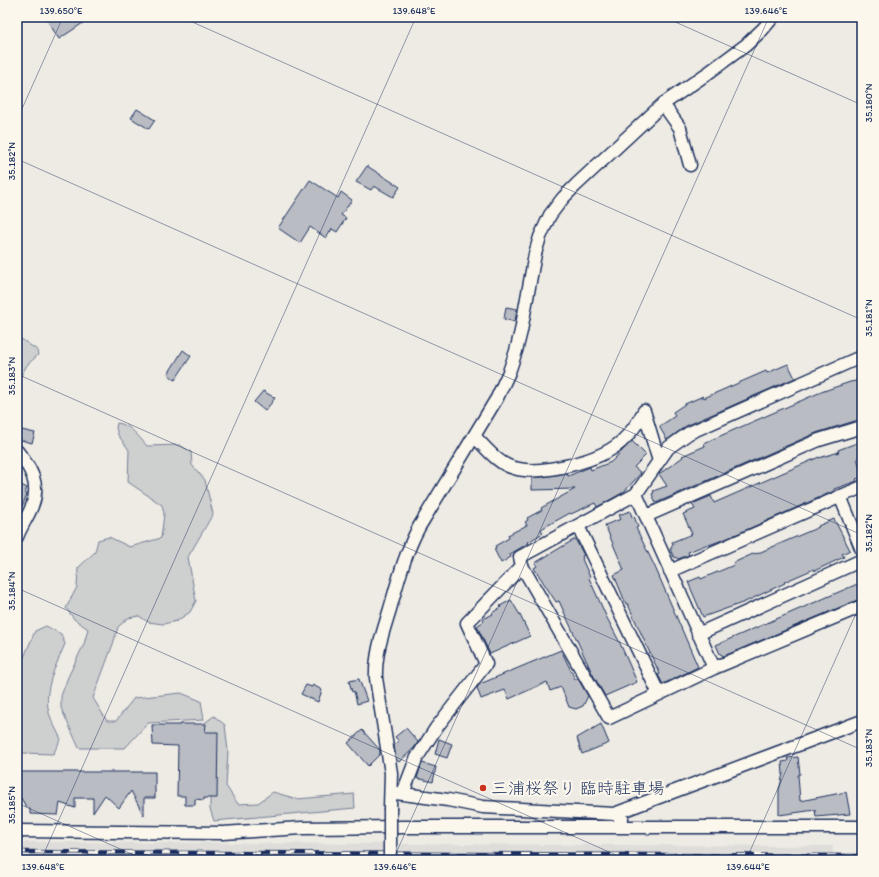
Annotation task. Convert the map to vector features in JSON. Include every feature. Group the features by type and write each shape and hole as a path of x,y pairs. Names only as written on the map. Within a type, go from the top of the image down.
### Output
{"street":[{"path":"390,860 391,773 376,678 378,649 409,546 497,398 509,372 521,331 534,254 540,237 550,216 563,198 576,185 663,104 708,74 746,45 773,17"},
{"path":"663,104 680,128 690,165"},
{"path":"862,358 856,359 689,433 668,448 636,494 520,557 522,566 609,718 714,668 862,606"},
{"path":"474,436 499,460 515,468 544,470 562,467 602,454 620,444 632,432 644,411 659,461"},
{"path":"646,516 819,440 862,426"},
{"path":"17,451 30,468 35,489 35,497 32,507 18,534"},
{"path":"670,571 862,487"},
{"path":"636,494 714,668"},
{"path":"840,496 862,550"},
{"path":"578,526 659,694"},
{"path":"698,634 862,560"},
{"path":"403,793 416,759 436,728 486,664 467,623 522,566"},
{"path":"614,814 862,721"},
{"path":"391,793 403,793 483,807 614,814 643,828"},
{"path":"17,831 208,833 302,828 404,827 862,827"}],"shaded area":[{"path":"17,336 37,350 38,355 27,365 17,383"},
{"path":"117,423 130,428 147,446 180,445 191,452 192,465 205,480 213,514 188,557 196,601 190,612 177,621 163,624 148,622 139,616 128,618 118,627 93,698 107,721 116,721 134,698 181,693 201,701 204,720 148,723 125,748 79,748 61,708 61,696 68,677 84,644 88,629 74,619 66,608 77,587 78,568 95,552 98,540 109,537 130,547 161,538 164,514 162,505 128,482 129,450 118,435 116,428"},
{"path":"46,626 61,634 65,644 51,678 48,695 49,713 61,739 53,754 24,753 17,746 18,700 22,662 35,631"},
{"path":"214,716 225,725 228,751 226,786 238,804 258,803 273,792 297,799 354,794 355,808 214,821 210,809 210,781 199,727"},
{"path":"17,842 833,846 833,860 17,859"}],"building":[{"path":"45,17 92,17 59,39"},
{"path":"137,109 155,120 149,129 131,118"},
{"path":"367,166 400,187 393,197 374,186 371,190 356,182"},
{"path":"310,180 338,198 341,192 352,200 341,215 346,218 337,232 332,229 326,238 310,227 300,243 278,228"},
{"path":"506,307 517,309 515,322 504,319"},
{"path":"183,350 191,356 175,380 168,374"},
{"path":"788,364 795,378 686,426 667,440 660,428 660,426 675,416 673,412 685,404 703,396 704,398 766,371 767,373"},
{"path":"862,380 862,418 816,433 656,503 652,494 654,493 653,491 667,486 659,474 683,457 682,456 705,446 704,443 821,392 850,382"},
{"path":"263,391 275,398 265,411 254,402"},
{"path":"17,429 35,433 32,443 17,439"},
{"path":"632,441 646,455 634,467 641,473 624,492 597,507 595,503 571,514 570,513 543,528 541,530 543,533 510,554 511,557 501,563 494,549 496,548 495,546 509,538 508,535 527,525 525,522 528,520 527,518 542,510 541,508 575,489 532,490 532,477 567,473 568,476 590,467 591,470 611,462"},
{"path":"862,441 862,457 857,458 862,477 856,479 857,481 834,489 834,491 728,538 688,552 689,555 678,559 673,556 670,549 673,545 672,542 692,534 683,514 695,509 692,504 711,496 714,503 819,457 839,452 838,450"},
{"path":"17,483 27,488 25,493 27,494 17,519"},
{"path":"630,511 632,517 634,516 638,527 636,528 655,567 698,667 663,684 658,675 660,674 628,604 626,604 614,575 624,570 605,525 621,519 619,515"},
{"path":"834,519 850,550 842,554 844,557 814,571 814,569 784,582 785,583 745,602 703,617 688,582 700,577 701,579 734,565 733,563 819,527 818,526"},
{"path":"575,539 584,555 582,556 582,559 590,577 589,578 637,682 605,696 592,673 559,601 556,602 534,568 537,566 535,563"},
{"path":"862,582 862,598 724,656 720,654 716,645"},
{"path":"511,600 530,636 490,654 477,626 484,621 483,619 493,614 492,613 501,607 500,606"},
{"path":"561,650 575,679 578,679 588,696 583,706 576,709 569,707 561,687 550,691 547,682 509,699 505,690 481,699 477,688 480,684"},
{"path":"359,679 367,701 357,704 354,691 352,692 349,681"},
{"path":"306,685 312,687 313,685 322,690 318,702 301,694"},
{"path":"206,724 205,732 218,732 217,798 204,798 204,800 195,799 195,805 185,805 185,796 177,796 178,746 153,745 152,725"},
{"path":"601,724 609,743 582,754 577,738"},
{"path":"406,728 418,742 414,748 399,762 396,759 394,745 399,741 395,737"},
{"path":"362,730 380,750 380,754 368,766 348,743"},
{"path":"439,739 452,744 447,758 435,754"},
{"path":"798,757 800,774 798,775 800,801 846,792 850,814 816,817 815,810 779,815 779,790 783,774 782,762 788,761 787,758"},
{"path":"422,763 436,767 433,782 417,778"},
{"path":"17,772 155,772 155,798 144,798 144,816 131,791 119,808 105,795 93,813 93,798 75,798 75,808 60,803 58,815 30,814 30,809 25,805 21,798 17,798"}],"railway":[{"path":"17,852 862,856"}],"place":[{"name":"三浦桜祭り 臨時駐車場","path":"483,788"}]}
